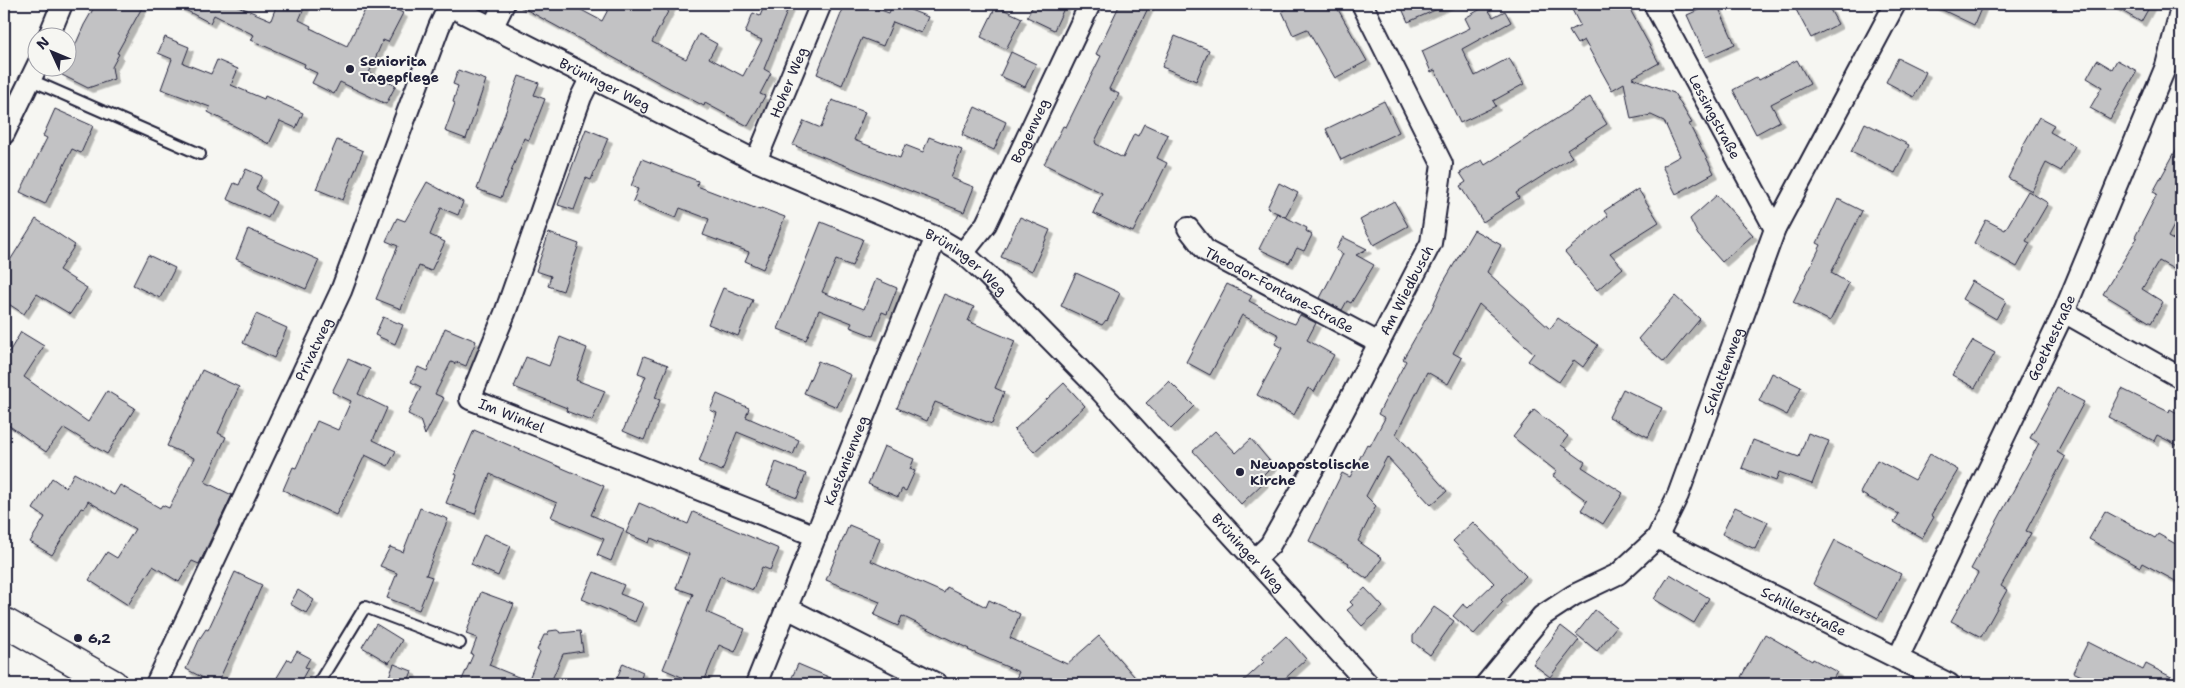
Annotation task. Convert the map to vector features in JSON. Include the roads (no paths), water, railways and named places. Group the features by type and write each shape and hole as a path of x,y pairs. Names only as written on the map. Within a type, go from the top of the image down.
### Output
{"street":[{"path":"52,28 62,4"},
{"path":"492,28 504,4"},
{"name":"Hoher Weg","path":"756,161 821,4"},
{"name":"Bogenweg","path":"963,253 986,224 1090,4"},
{"name":"Am Wiedbusch","path":"1254,560 1270,545 1316,464 1431,243 1442,164 1362,4"},
{"name":"Lessingstraße","path":"1654,4 1775,229"},
{"name":"Schlattenweg","path":"1486,684 1542,616 1574,595 1618,574 1657,538 1678,495 1775,229 1895,4"},
{"name":"Brüninger Weg","path":"448,5 756,161 936,237 963,253 1096,385 1254,560 1358,681"},
{"name":"Privatweg","path":"156,684 326,325 341,290 448,5"},
{"name":"Goethestraße","path":"1898,658 2064,312 2166,66 2181,8"},
{"path":"4,134 31,78"},
{"name":"Im Winkel","path":"591,78 581,97 505,313 470,399 816,536"},
{"name":"Theodor-Fontane-Straße","path":"1188,228 1206,251 1379,343"},
{"name":"Kastanienweg","path":"756,684 936,237"},
{"path":"2064,312 2181,378"},
{"name":"Schillerstraße","path":"1657,538 1898,658 1939,682"},
{"path":"787,608 937,684"},
{"path":"4,622 113,684"}],"lane":[{"path":"46,78 200,154"},
{"path":"318,684 364,607 460,643"}],"place":[{"name":"Seniorita Tagepflege","path":"350,69"},
{"name":"Neuapostolische Kirche","path":"1240,472"},
{"name":"6,2","path":"78,638"}]}
